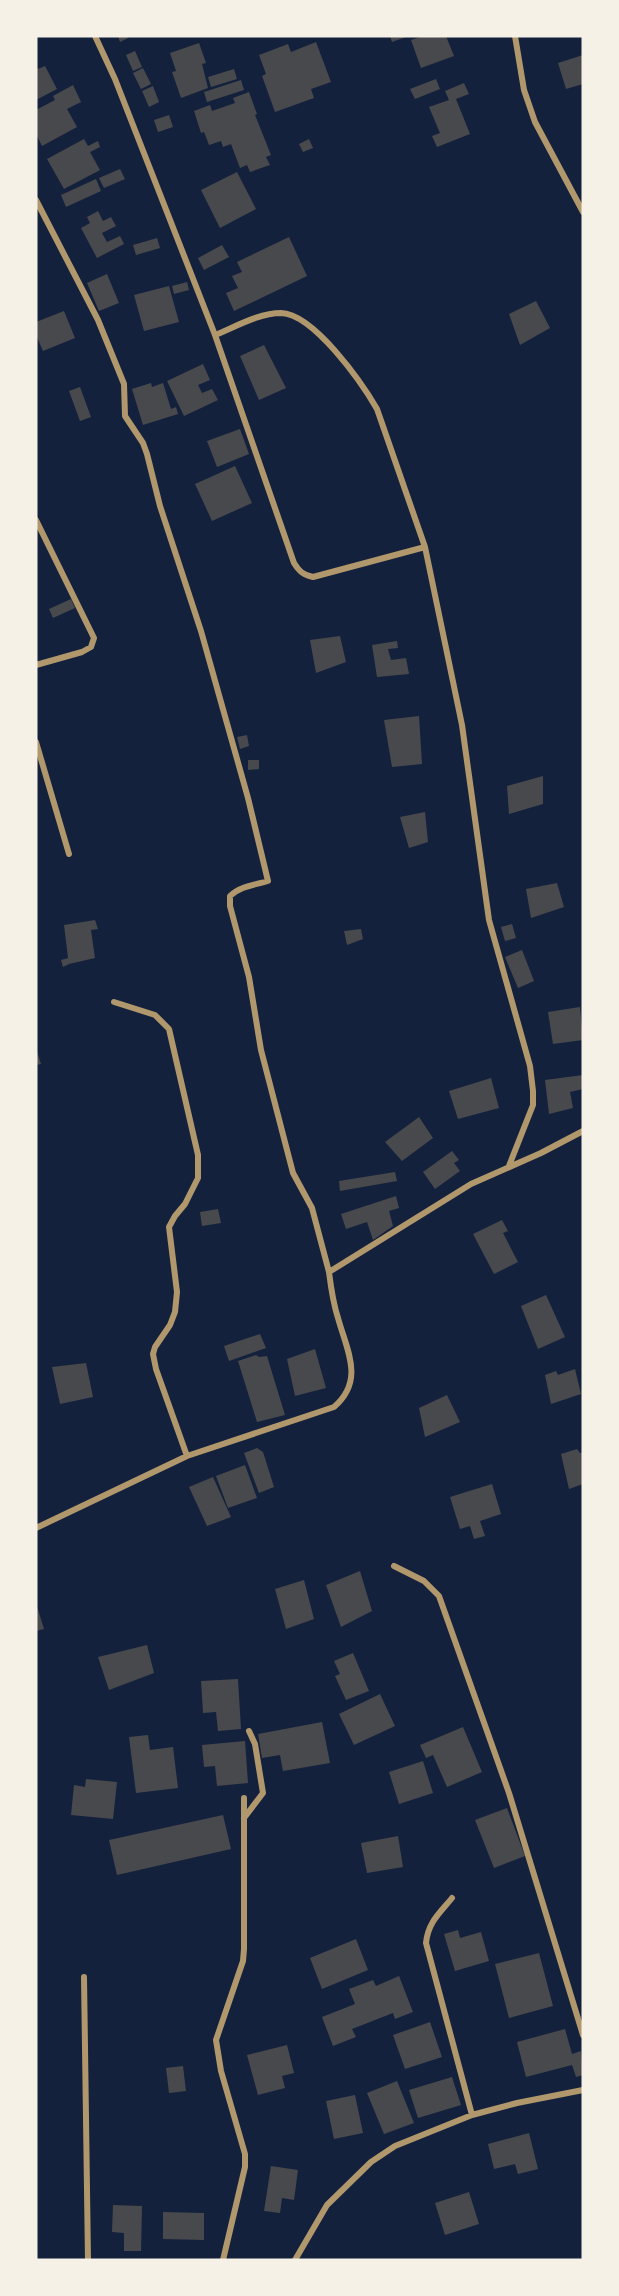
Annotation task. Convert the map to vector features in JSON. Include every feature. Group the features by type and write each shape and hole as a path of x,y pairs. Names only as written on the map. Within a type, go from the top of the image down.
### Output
{"street":[{"path":"95,36 115,78 215,335 294,563 299,571 305,576 313,577 425,547"},
{"path":"515,36 524,90 535,122 583,212"},
{"path":"36,200 98,320 124,384 125,416 143,443 147,454 160,506 201,631 248,798 268,881 234,892 230,896 230,906 249,977 261,1050 293,1173 312,1208 352,1373 346,1396 334,1407 187,1456 36,1528"},
{"path":"215,335 255,319 281,313 294,316 333,348 367,392 377,409 425,547 462,725 489,920 530,1066 533,1105 509,1166"},
{"path":"36,520 94,638 91,647 82,652 36,665"},
{"path":"36,742 69,854"},
{"path":"114,1002 155,1015 169,1029 198,1155 198,1178 195,1186 169,1227 177,1292 175,1312 153,1354 156,1369 187,1456"},
{"path":"328,1272 471,1184 541,1153 583,1131"},
{"path":"394,1566 424,1581 439,1596 509,1792 583,2035"},
{"path":"244,1818 263,1793 255,1744 249,1731"},
{"path":"223,2260 243,2178 245,2154 221,2071 216,2040 243,1961 244,1798"},
{"path":"452,1898 433,1919 427,1930 426,1943 472,2115"},
{"path":"84,1977 88,2260"},
{"path":"296,2260 327,2205 371,2162 395,2146 472,2115 517,2103 583,2090"}],"building":[{"path":"118,36 127,36 128,38 120,42"},
{"path":"390,36 409,36 392,42"},
{"path":"423,36 446,36 454,56 421,68 411,40"},
{"path":"316,42 331,82 311,89 314,98 275,112 262,76 266,74 259,55 288,44 291,52"},
{"path":"199,43 206,63 202,64 208,88 181,98 172,72 176,71 170,53"},
{"path":"135,51 142,67 133,71 126,55"},
{"path":"583,55 583,84 566,89 558,63"},
{"path":"36,65 38,69 45,66 57,89 36,100"},
{"path":"143,68 151,84 141,89 133,73"},
{"path":"234,69 237,79 211,87 208,77"},
{"path":"436,79 440,89 415,99 410,89"},
{"path":"241,80 244,90 207,102 204,92"},
{"path":"464,83 469,94 456,99 470,134 437,147 432,136 440,133 429,107 449,100 445,91"},
{"path":"73,85 81,102 67,109 77,127 42,146 36,134 36,110 55,100 53,96"},
{"path":"153,86 159,102 149,107 142,91"},
{"path":"249,92 257,114 255,115 271,155 266,157 270,165 250,172 247,165 240,168 231,144 223,147 221,141 209,145 204,132 201,133 194,111 210,105 212,111 235,103 233,98"},
{"path":"169,115 173,127 158,132 154,120"},
{"path":"84,139 88,146 98,141 100,147 90,152 100,170 64,189 47,159"},
{"path":"309,139 313,148 303,152 299,144"},
{"path":"120,169 125,179 104,188 99,178"},
{"path":"237,172 256,209 220,228 201,190"},
{"path":"96,179 101,191 66,207 61,195"},
{"path":"98,211 103,221 111,217 116,226 102,233 107,242 120,236 124,244 97,258 81,228 90,223 87,217"},
{"path":"289,237 307,276 234,311 226,293 238,288 232,276 242,272 237,262"},
{"path":"157,238 160,248 136,255 133,245"},
{"path":"222,245 229,257 204,270 198,258"},
{"path":"107,274 119,303 99,311 87,283"},
{"path":"187,282 189,290 174,294 172,286"},
{"path":"169,286 179,322 144,331 134,295"},
{"path":"536,301 550,328 520,345 509,314"},
{"path":"64,311 75,338 43,351 36,335 36,322"},
{"path":"264,345 286,388 259,400 240,356"},
{"path":"203,364 210,380 198,385 202,393 212,389 218,400 184,416 167,381"},
{"path":"151,383 152,387 163,383 171,409 176,407 178,414 143,425 132,389"},
{"path":"80,387 91,417 80,421 69,391"},
{"path":"240,429 249,454 217,467 207,441"},
{"path":"235,466 252,503 212,521 195,484"},
{"path":"71,599 75,608 53,618 49,609"},
{"path":"340,636 346,662 316,673 310,640"},
{"path":"397,641 398,648 388,649 391,660 406,658 409,674 377,677 372,645"},
{"path":"419,716 422,764 392,767 384,720"},
{"path":"247,735 249,746 240,749 237,737"},
{"path":"248,760 259,760 259,769 248,770"},
{"path":"543,776 543,804 509,814 507,786"},
{"path":"425,812 428,842 409,848 400,817"},
{"path":"557,883 564,907 531,918 526,889"},
{"path":"95,920 98,929 91,930 95,958 63,967 61,960 68,958 64,925"},
{"path":"512,924 516,938 505,941 501,927"},
{"path":"361,929 363,939 347,945 344,931"},
{"path":"522,950 534,981 518,988 505,957"},
{"path":"580,1007 583,1040 553,1044 548,1012"},
{"path":"36,1048 41,1064 36,1065"},
{"path":"583,1075 583,1089 570,1092 573,1108 549,1114 545,1080"},
{"path":"491,1078 499,1108 458,1119 449,1091"},
{"path":"419,1117 433,1138 402,1161 385,1142"},
{"path":"452,1151 459,1160 454,1163 460,1171 435,1189 423,1172"},
{"path":"395,1172 397,1181 340,1191 339,1181"},
{"path":"396,1196 399,1208 389,1211 393,1226 373,1240 367,1222 346,1229 341,1214"},
{"path":"218,1209 221,1223 202,1226 200,1212"},
{"path":"502,1220 508,1231 503,1233 518,1262 494,1274 473,1234"},
{"path":"546,1295 565,1337 538,1349 521,1306"},
{"path":"260,1334 266,1348 229,1361 224,1346"},
{"path":"315,1349 326,1388 295,1396 287,1359"},
{"path":"256,1355 267,1356 285,1415 257,1422 238,1361"},
{"path":"86,1363 93,1397 60,1404 52,1367"},
{"path":"575,1369 581,1394 551,1404 545,1375 556,1371 558,1375"},
{"path":"447,1395 460,1422 425,1437 419,1408"},
{"path":"257,1448 263,1452 274,1487 259,1493 244,1453"},
{"path":"577,1449 580,1453 583,1452 583,1484 569,1489 561,1454"},
{"path":"245,1465 257,1498 228,1508 216,1476"},
{"path":"213,1477 231,1517 207,1526 189,1487"},
{"path":"492,1484 501,1514 480,1521 485,1536 474,1539 470,1526 460,1529 450,1497"},
{"path":"360,1571 372,1611 341,1627 326,1585"},
{"path":"304,1580 314,1619 286,1629 275,1589"},
{"path":"36,1603 44,1629 36,1631"},
{"path":"147,1645 154,1673 109,1690 98,1657"},
{"path":"353,1653 369,1691 346,1700 335,1676 340,1674 334,1661"},
{"path":"238,1679 241,1729 218,1731 216,1712 203,1713 201,1681"},
{"path":"380,1694 395,1726 354,1745 339,1714"},
{"path":"322,1722 330,1763 283,1771 280,1755 262,1758 258,1734"},
{"path":"463,1727 482,1772 447,1787 433,1755 426,1758 420,1745"},
{"path":"148,1735 150,1750 173,1747 178,1788 136,1793 129,1737"},
{"path":"245,1741 248,1783 217,1786 215,1766 204,1767 202,1745"},
{"path":"423,1761 433,1793 399,1804 389,1772"},
{"path":"86,1779 117,1782 113,1819 71,1815 74,1785 85,1787"},
{"path":"507,1808 525,1856 494,1868 475,1820"},
{"path":"223,1815 231,1849 117,1875 109,1840"},
{"path":"398,1836 403,1867 367,1873 361,1843"},
{"path":"458,1930 460,1938 481,1932 489,1961 455,1971 444,1934"},
{"path":"356,1939 368,1970 322,1989 310,1958"},
{"path":"539,1953 553,2006 509,2018 495,1964"},
{"path":"399,1976 413,2012 395,2019 393,2013 352,2029 356,2037 333,2046 322,2017 355,2004 349,1989 373,1980 376,1986"},
{"path":"430,2022 442,2057 405,2069 393,2035"},
{"path":"565,2029 572,2054 581,2051 583,2075 576,2077 572,2065 526,2077 517,2042"},
{"path":"287,2045 294,2073 282,2076 285,2088 258,2095 247,2055"},
{"path":"183,2066 186,2091 169,2093 166,2068"},
{"path":"452,2077 461,2105 418,2118 409,2090"},
{"path":"397,2081 414,2123 384,2134 367,2093"},
{"path":"355,2095 363,2133 334,2139 326,2101"},
{"path":"529,2133 538,2169 518,2174 515,2164 494,2169 488,2144"},
{"path":"271,2166 298,2170 294,2200 282,2198 280,2213 264,2211"},
{"path":"469,2192 479,2224 445,2235 435,2203"},
{"path":"113,2205 142,2206 141,2251 124,2251 124,2233 112,2232"},
{"path":"163,2212 204,2213 204,2240 163,2239"}]}
